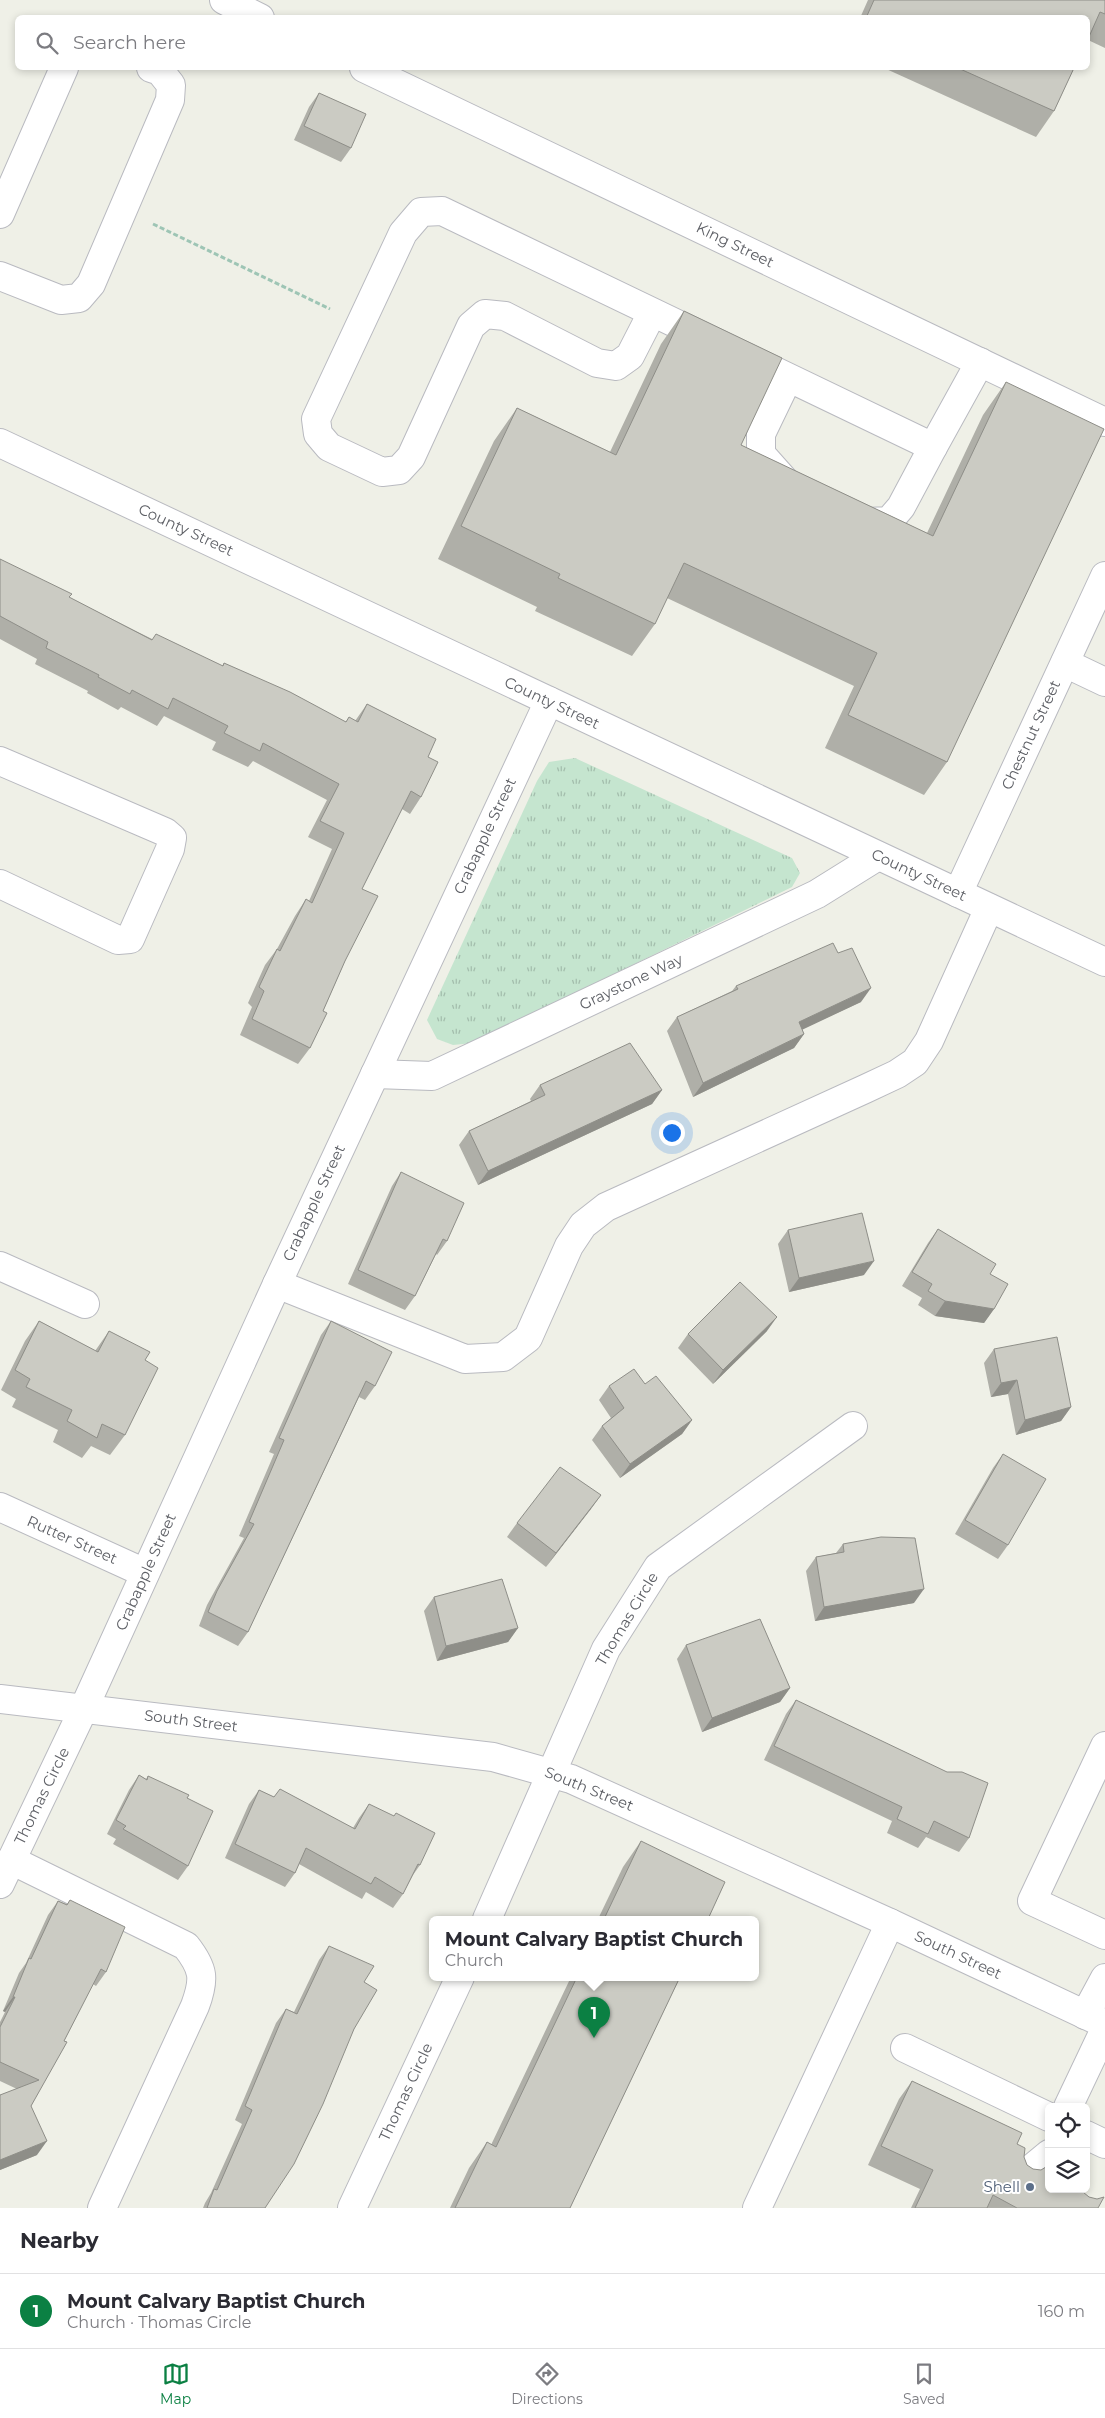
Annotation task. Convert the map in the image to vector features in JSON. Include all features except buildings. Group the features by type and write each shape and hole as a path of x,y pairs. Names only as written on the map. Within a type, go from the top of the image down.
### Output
{"street":[{"path":"224,0 254,15"},
{"path":"0,214 63,70"},
{"path":"0,276 61,300 79,298 91,284 170,100 171,85 156,70"},
{"name":"King Street","path":"368,70 1105,422"},
{"path":"652,313 630,356 616,366 597,363 504,316 485,314 471,326 411,457 399,470 382,472 329,447 318,434 316,419 403,233 421,212 442,211 933,447"},
{"path":"832,505 867,522 889,521 901,507 980,362"},
{"path":"788,378 761,434 761,454 788,485 805,493"},
{"name":"County Street","path":"0,443 1105,962"},
{"name":"Chestnut Street","path":"958,894 1105,576"},
{"path":"1065,663 1105,682"},
{"name":"Crabapple Street","path":"84,1708 277,1284 549,701"},
{"path":"0,884 118,940 130,939 170,849 172,838 165,832 2,766"},
{"name":"Graystone Way","path":"375,1074 432,1076 817,894 878,856"},
{"path":"277,1284 465,1359 503,1356 528,1338 569,1246 584,1225 606,1207 873,1086 915,1062 929,1041 989,908"},
{"path":"0,1266 86,1304"},
{"name":"Thomas Circle","path":"488,1916 606,1649 658,1567 853,1426"},
{"name":"Rutter Street","path":"0,1507 145,1573"},
{"name":"South Street","path":"0,1698 493,1757 552,1772 571,1778 890,1923 1098,2023"},
{"name":"Thomas Circle","path":"6,1872 84,1708"},
{"path":"1105,1746 1032,1901 1105,1935"},
{"path":"6,1872 186,1946 198,1963 202,1987 195,2006 102,2208"},
{"path":"757,2208 890,1923"},
{"path":"1069,2103 1098,2023 1105,1978"},
{"name":"Thomas Circle","path":"352,2208 458,1981"},
{"path":"905,2048 1045,2115"},
{"path":"1090,2137 1105,2144"},
{"path":"1026,2173 1045,2157"}],"path":[{"path":"123,210 181,236 361,324"}],"green space":[{"path":"575,758 792,858 800,873 792,887 473,1043 453,1045 437,1039 427,1020 537,781 549,762"}],"place":[{"name":"Mount Calvary Baptist Church","path":"594,2038"},
{"name":"Shell","path":"1030,2187"}]}
